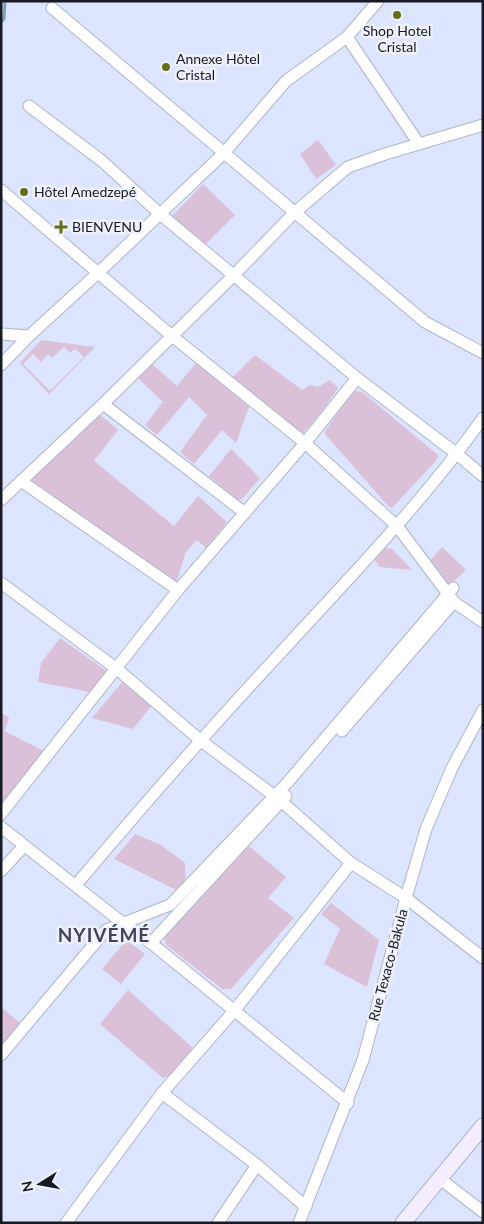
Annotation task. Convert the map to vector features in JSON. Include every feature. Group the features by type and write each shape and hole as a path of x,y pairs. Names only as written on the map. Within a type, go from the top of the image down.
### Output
{"main road":[{"path":"403,1223 483,1126"}],"street":[{"path":"1,364 224,153 286,81 347,37 378,1"},
{"path":"52,8 425,322 483,353"},
{"path":"347,37 419,144"},
{"path":"29,106 102,161 160,214 357,378 483,476"},
{"path":"1,500 103,404 294,213 348,167 483,125"},
{"path":"1,190 172,336 305,443 397,526 454,602 483,622"},
{"path":"1,334 29,336"},
{"path":"1,814 178,590 305,443 357,378"},
{"path":"103,404 245,513"},
{"path":"76,885 200,740 397,526 457,454 483,418"},
{"path":"21,480 178,590"},
{"path":"1,583 117,669 200,740 281,801 351,863 406,898 482,956"},
{"path":"1,1055 106,930 170,905 177,898 288,782 453,588"},
{"path":"151,943 281,801 454,602"},
{"name":"Rue Texaco-Bakula","path":"299,1223 364,1060 426,829 452,768 483,710"},
{"path":"1,826 115,917 151,943 348,1103"},
{"path":"1,871 24,846"},
{"path":"66,1223 162,1093 234,1011 351,863"},
{"path":"1,1051 115,917"},
{"path":"162,1093 257,1165 306,1207"},
{"path":"218,1223 257,1165"},
{"path":"439,1178 483,1212"}],"shaded area":[{"path":"318,140 336,165 316,179 300,154"},
{"path":"203,184 235,215 206,244 172,216"},
{"path":"41,340 95,347 49,394 20,363","holes":["64,347 70,353 75,349 84,357 50,391 23,364 33,354 41,362 48,354 52,358"]},
{"path":"255,355 302,390 310,385 318,387 330,380 338,388 303,434 295,436 231,379"},
{"path":"196,363 249,407 236,443 222,430 194,464 180,452 207,415 189,397 157,435 145,425 163,402 138,378 152,364 177,386"},
{"path":"352,392 362,392 437,454 438,457 392,508 388,506 325,434 325,431"},
{"path":"99,414 118,430 94,461 174,526 198,496 227,522 206,548 197,540 186,552 176,583 30,480"},
{"path":"231,449 260,478 242,499 238,500 209,476"},
{"path":"442,547 466,570 448,587 428,563"},
{"path":"384,548 392,549 412,570 379,567 375,560"},
{"path":"60,638 108,672 90,692 38,682 41,663"},
{"path":"123,681 152,705 133,729 92,718"},
{"path":"1,712 9,718 4,731 44,751 1,805"},
{"path":"135,834 161,845 185,863 186,895 114,859"},
{"path":"249,846 286,877 268,898 294,918 231,989 222,989 166,945 164,936"},
{"path":"331,903 379,940 367,987 324,964 340,929 321,914"},
{"path":"129,942 145,954 121,984 102,969 123,944"},
{"path":"128,990 193,1048 169,1076 163,1078 100,1024"},
{"path":"1,1007 20,1023 2,1047 1,1047"}],"waterway":[{"path":"1,22 4,19 5,1"}],"place":[{"name":"Shop Hotel Cristal","path":"397,15"},
{"name":"Annexe Hôtel Cristal","path":"166,67"},
{"name":"Hôtel Amedzepé","path":"24,192"},
{"name":"BIENVENU","path":"61,227"}],"district":[{"name":"NYIVÉMÉ","path":"104,935"}]}
